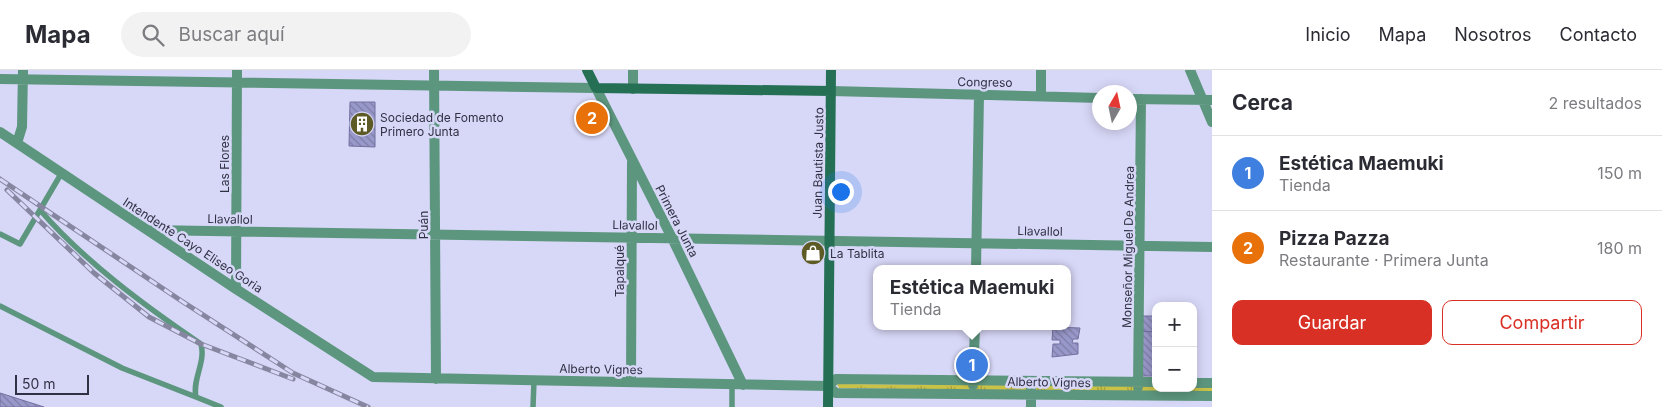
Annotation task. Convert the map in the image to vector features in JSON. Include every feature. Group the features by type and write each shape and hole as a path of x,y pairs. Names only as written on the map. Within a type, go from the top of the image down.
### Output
{"street":[{"name":"Las Flores","path":"236,289 237,70"},
{"name":"Puán","path":"434,70 436,379"},
{"name":"Primera Junta","path":"587,70 672,238 738,385"},
{"path":"633,70 633,89"},
{"name":"Juan Bautista Justo","path":"828,407 831,70"},
{"path":"1041,70 1041,95"},
{"path":"1190,70 1207,100 1212,122"},
{"name":"Congreso","path":"0,79 23,74 237,84 979,94 1092,98"},
{"path":"17,143 22,127 23,74"},
{"path":"976,265 979,94"},
{"path":"1137,99 1207,100"},
{"name":"Monseñor Miguel De Andrea","path":"1138,396 1141,99"},
{"name":"Intendente Cayo Eliseo Goria","path":"0,132 236,289 373,377"},
{"name":"Tapalqué","path":"631,382 632,159"},
{"name":"Llavallol","path":"148,230 1212,246"},
{"path":"973,393 975,330"},
{"name":"Alberto Vignes","path":"373,377 828,386 836,393 1212,396"},
{"name":"Alberto Vignes","path":"828,386 836,379 1152,382"},
{"path":"1031,381 1031,407"},
{"path":"1197,383 1212,383"}],"lane":[{"path":"0,234 20,244 61,174"},
{"path":"40,210 61,234 160,317 201,344 203,360 194,390 196,397"},
{"path":"0,306 122,368 221,407"},
{"path":"534,381 534,407"},
{"path":"732,407 738,385"}],"green space":[{"path":"837,384 1152,386 1152,392 1197,392 1197,387 1212,387 1212,393 839,388"}],"building":[{"name":"Sociedad de Fomento Primero Junta","path":"350,102 375,102 375,147 349,146"},
{"path":"1141,316 1152,316 1152,332 1140,331"},
{"path":"1080,328 1078,339 1073,339 1072,343 1078,343 1078,354 1052,357 1053,344 1060,344 1060,340 1052,340 1053,330"},
{"path":"1140,331 1152,332 1152,376 1139,376"},
{"path":"0,393 44,407 0,407"}],"railway":[{"path":"0,179 180,300 293,373 368,407"},
{"path":"7,190 94,273 149,317 201,344 293,379"}],"place":[{"name":"Pizza Pazza","path":"592,118"},
{"name":"Sociedad de Fomento Primero Junta","path":"362,124"},
{"name":"La Tablita","path":"813,253"},
{"name":"Estética Maemuki","path":"972,365"}]}
